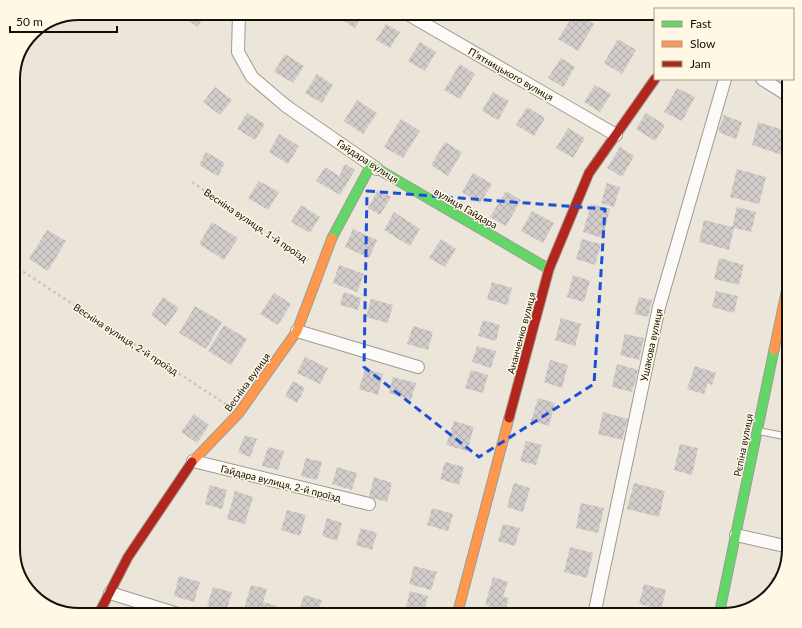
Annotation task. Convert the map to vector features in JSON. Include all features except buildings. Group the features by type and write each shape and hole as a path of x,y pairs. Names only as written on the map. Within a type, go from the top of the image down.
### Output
{"street":[{"name":"Гайдара вулиця","path":"239,20 238,52 252,77 286,106 371,165 549,269"},
{"name":"П’ятницького вулиця","path":"418,20 616,134"},
{"name":"Ананченко вулиця","path":"459,608 549,269 589,173 654,80"},
{"name":"Ушакова вулиця","path":"595,608 659,307 725,80"},
{"path":"764,80 782,92"},
{"name":"Весніна вулиця","path":"102,608 128,557 193,461 239,413 297,331 334,232 371,165"},
{"name":"Рєпіна вулиця","path":"720,608 782,312"},
{"path":"297,331 418,368"},
{"name":"Гайдара вулиця, 2-й проїзд","path":"193,461 369,504"},
{"path":"736,535 782,545"},
{"path":"110,593 158,608"}],"lane":[{"path":"757,430 782,435"}],"path":[{"name":"Весніна вулиця, 1-й проїзд","path":"192,182 320,268"},
{"name":"Весніна вулиця, 2-й проїзд","path":"20,269 239,413"}],"highlighted area":[{"path":"367,191 605,209 594,384 479,457 364,367"}],"traffic: fast":[{"path":"332,238 371,165 549,269"},
{"path":"720,608 774,350"}],"traffic: slow":[{"path":"192,462 239,413 297,331 332,238"},
{"path":"774,350 782,312"},
{"path":"459,608 509,418"}],"traffic: jam":[{"path":"509,418 549,269 589,173 654,80"},
{"path":"102,608 128,557 192,462"}]}
